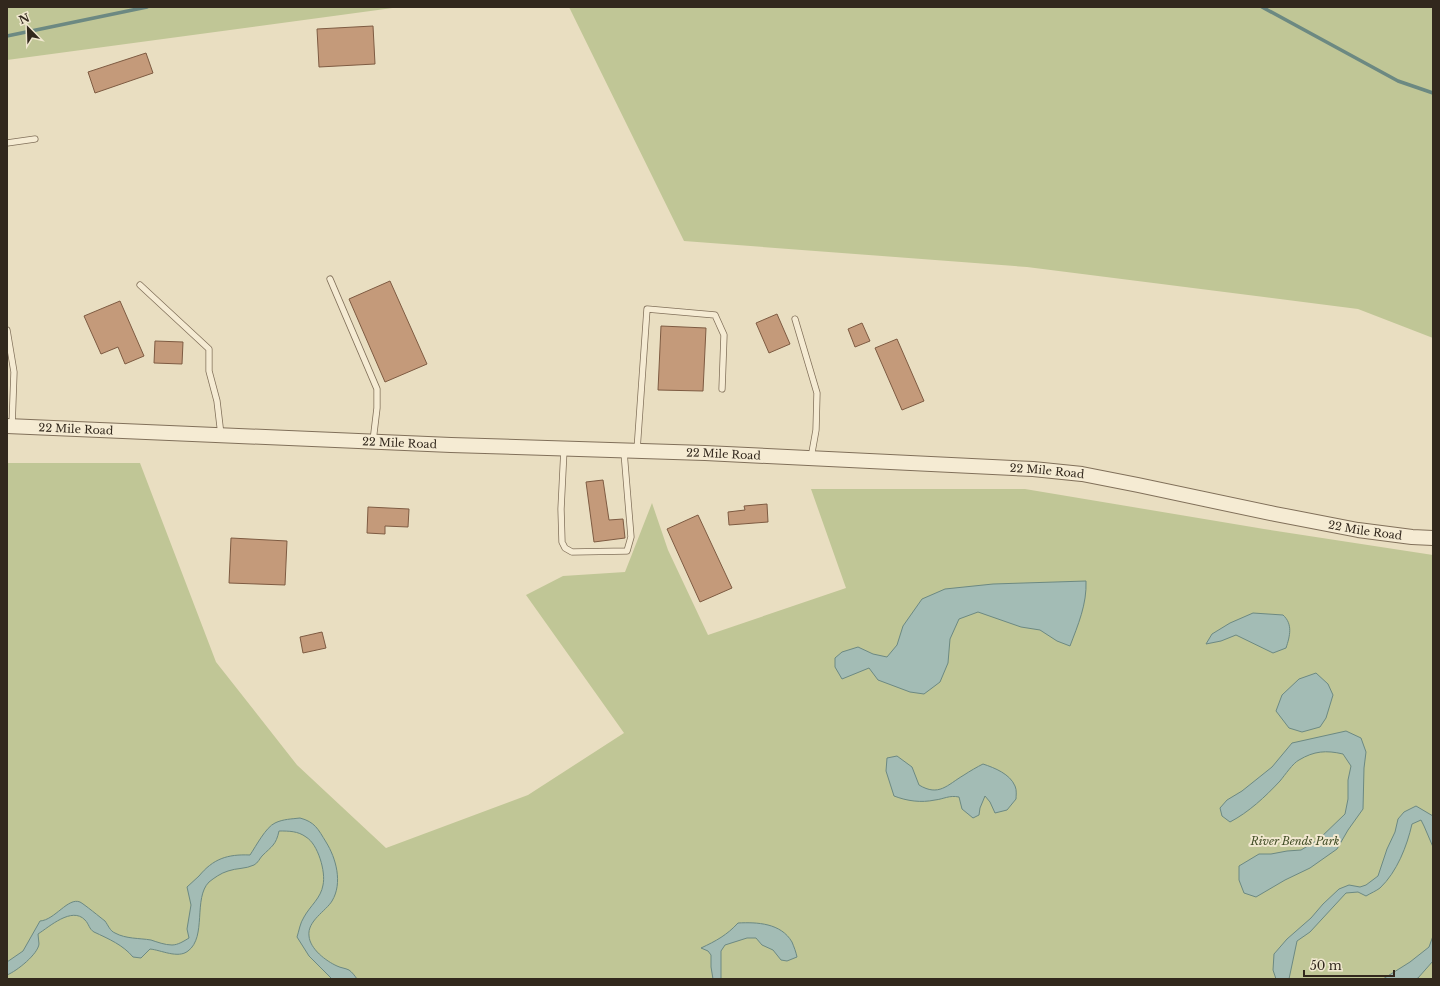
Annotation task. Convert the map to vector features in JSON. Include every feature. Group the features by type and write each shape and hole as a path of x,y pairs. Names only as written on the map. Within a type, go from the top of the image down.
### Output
{"street":[{"name":"22 Mile Road","path":"10,426 373,442 811,458 1033,469 1082,474 1358,530 1412,537 1433,538"}],"lane":[{"path":"7,143 35,140"},
{"path":"330,279 377,389 377,408 373,442"},
{"path":"140,285 209,349 209,371 217,401 221,435"},
{"path":"564,448 561,509 562,542 565,548 572,552 627,551 631,537 631,451 647,309 715,315 724,336 722,388"},
{"path":"795,319 817,393 816,430 811,458"},
{"path":"7,330 14,372 10,426"}],"green space":[{"path":"7,7 400,7 7,60"},
{"path":"569,7 1433,7 1433,338 1358,309 1027,267 684,241"},
{"name":"River Bends Park","path":"7,463 140,463 216,662 297,765 386,848 528,795 624,733 526,595 563,576 625,572 652,503 668,550 708,635 846,588 811,489 1025,489 1264,529 1433,555 1433,979 7,979"}],"water":[{"path":"1086,581 1085,598 1079,622 1070,646 1057,641 1040,630 1021,627 978,612 959,619 950,639 948,663 940,682 924,694 910,692 878,680 869,668 842,679 835,667 835,658 842,652 858,647 873,654 887,657 897,645 903,626 922,599 945,589 993,584"},
{"path":"1253,613 1283,615 1288,622 1290,630 1286,648 1273,653 1236,635 1221,641 1206,644 1212,634 1230,623"},
{"path":"1316,673 1328,684 1333,695 1326,718 1320,727 1302,732 1289,728 1276,711 1282,695 1299,679"},
{"path":"1346,731 1361,738 1366,752 1363,809 1337,849 1310,868 1285,880 1256,897 1244,893 1239,880 1239,866 1259,854 1301,850 1318,840 1345,814 1348,799 1348,780 1351,766 1343,754 1331,752 1315,753 1304,757 1292,766 1269,793 1237,818 1230,822 1222,816 1220,808 1227,800 1242,791 1272,767 1292,743"},
{"path":"897,756 912,767 919,785 932,790 938,790 948,786 983,764 1002,772 1010,778 1016,788 1016,799 1007,810 995,813 990,802 985,796 979,815 973,818 962,809 959,797 952,796 930,801 919,801 894,796 886,771 887,758"},
{"path":"1416,806 1433,816 1433,847 1421,820 1412,824 1407,841 1396,867 1386,882 1380,888 1366,896 1358,892 1346,893 1310,932 1297,941 1289,979 1276,979 1273,970 1274,954 1287,939 1311,918 1339,889 1349,885 1360,887 1366,885 1378,876 1387,849 1395,832 1398,819 1404,812"},
{"path":"300,818 313,824 330,848 338,879 332,901 311,926 309,931 310,941 315,950 324,958 337,966 349,970 357,979 332,979 309,956 297,937 306,913 318,898 322,890 324,879 320,859 310,841 300,834 283,831 279,831 273,845 258,862 248,867 225,872 209,882 204,889 200,907 197,937 194,945 188,951 174,954 150,949 141,958 133,957 120,946 92,931 85,920 80,916 74,915 61,919 38,934 39,944 35,952 21,966 7,975 7,962 23,951 40,921 46,920 75,901 80,902 89,908 105,921 113,932 119,935 151,940 169,945 183,942 189,938 187,929 191,905 187,887 204,870 215,862 234,855 250,855 265,833 275,823"},
{"path":"738,923 768,925 782,931 792,942 797,957 787,961 781,960 773,950 762,945 756,938 747,938 725,945 721,951 721,979 713,979 711,955 708,951 701,948 712,943 730,931"},
{"path":"1433,936 1433,961 1418,978 1383,979 1410,962 1429,947"}],"building":[{"path":"373,26 375,64 319,67 317,29"},
{"path":"146,53 153,73 95,93 88,72"},
{"path":"390,281 427,364 385,382 349,299"},
{"path":"120,301 144,356 125,364 118,347 101,354 84,316"},
{"path":"777,314 790,344 769,353 756,323"},
{"path":"862,323 870,341 855,347 848,329"},
{"path":"661,326 706,328 703,391 658,390"},
{"path":"897,339 924,401 902,410 875,348"},
{"path":"155,341 183,342 182,364 154,363"},
{"path":"603,480 609,520 623,519 625,538 594,542 586,482"},
{"path":"767,504 768,522 729,525 728,512 745,510 744,506"},
{"path":"368,507 409,509 408,527 385,526 385,534 367,533"},
{"path":"698,515 732,588 700,602 667,529"},
{"path":"231,538 287,541 285,585 229,583"},
{"path":"322,632 326,648 303,653 300,637"}],"waterway":[{"path":"7,36 147,7"},
{"path":"1262,7 1398,81 1433,93"}]}
